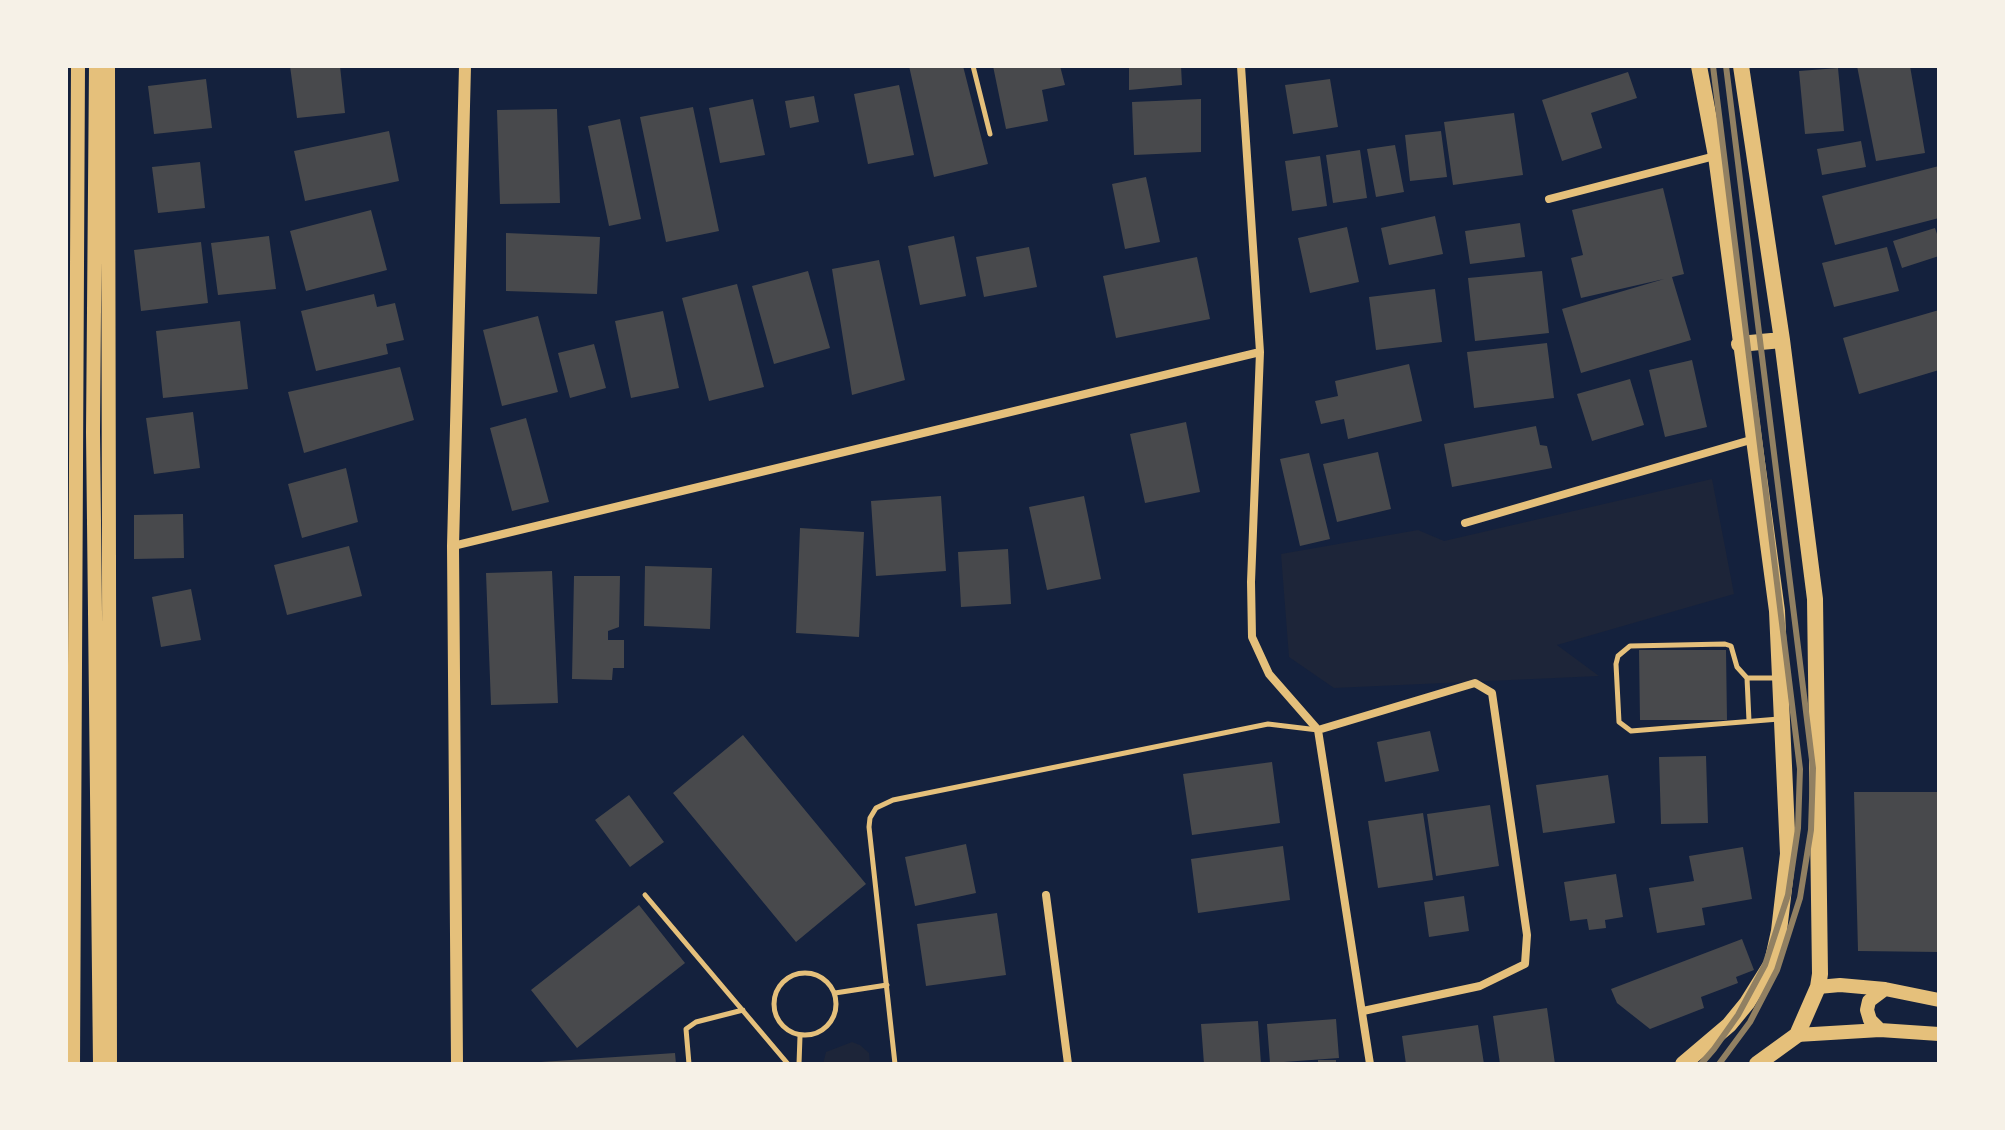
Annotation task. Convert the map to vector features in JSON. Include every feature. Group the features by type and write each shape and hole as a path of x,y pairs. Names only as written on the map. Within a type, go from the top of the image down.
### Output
{"main road":[{"path":"73,1064 78,66"},
{"path":"96,66 93,432 100,1064"},
{"path":"108,66 110,1064"},
{"path":"1683,1064 1729,1025 1772,963 1788,854 1777,611 1716,156 1699,66"},
{"path":"1741,66 1782,340 1815,599 1818,987 1797,1035 1757,1064"},
{"path":"1739,344 1782,340"},
{"path":"1818,987 1840,985 1885,989 1939,1000"},
{"path":"1880,1030 1870,1020 1867,1010 1869,1001 1885,989"},
{"path":"1797,1035 1880,1030 1939,1034"}],"street":[{"path":"457,1064 453,546 465,66"},
{"path":"1241,66 1260,352 1251,582 1252,637 1269,674 1318,730 1370,1064"},
{"path":"1549,199 1716,156"},
{"path":"453,546 1260,352"},
{"path":"1465,523 1754,439"},
{"path":"1318,730 1475,683 1492,693 1527,935 1525,964 1480,986 1363,1011"},
{"path":"1046,895 1068,1064"}],"lane":[{"path":"973,66 990,134"},
{"path":"1749,721 1747,678 1737,667 1731,646 1630,646 1618,656 1619,722 1631,731 1749,721 1784,718"},
{"path":"1747,678 1781,678"},
{"path":"895,1064 869,827 876,808 883,803 1268,724 1318,730"},
{"path":"645,895 788,1064"},
{"path":"810,973 825,979 835,993 837,1009 830,1024 817,1034 800,1036 785,1029 776,1015 774,999 780,984 793,974 810,973"},
{"path":"835,993 887,985"},
{"path":"689,1064 686,1029 696,1022 743,1010"},
{"path":"799,1064 800,1036"}],"shaded area":[{"path":"1712,479 1734,594 1557,645 1599,676 1334,688 1289,657 1281,554 1418,530 1444,541"},
{"path":"852,1042 869,1053 870,1064 823,1064 826,1052"}],"building":[{"path":"290,66 340,66 345,113 297,118"},
{"path":"909,66 963,66 988,164 934,177"},
{"path":"993,66 1060,66 1065,85 1042,90 1048,121 1006,129"},
{"path":"1129,66 1181,66 1182,85 1129,90"},
{"path":"1857,66 1910,66 1925,153 1876,161"},
{"path":"1838,68 1844,131 1805,134 1799,71"},
{"path":"1628,72 1637,98 1591,113 1602,148 1562,161 1542,100"},
{"path":"206,79 212,128 154,134 148,86"},
{"path":"1330,79 1338,127 1293,134 1285,85"},
{"path":"899,85 914,155 868,164 854,94"},
{"path":"814,96 819,122 790,128 785,101"},
{"path":"753,99 765,155 720,163 709,108"},
{"path":"1201,99 1201,152 1134,155 1132,102"},
{"path":"693,107 719,231 666,242 640,117"},
{"path":"557,109 560,203 500,204 497,110"},
{"path":"1514,113 1523,175 1453,185 1444,122"},
{"path":"620,119 641,219 609,226 588,126"},
{"path":"389,131 399,181 305,201 294,151"},
{"path":"1441,131 1447,177 1410,181 1405,135"},
{"path":"1861,141 1866,167 1822,175 1817,149"},
{"path":"1395,145 1404,192 1376,197 1367,149"},
{"path":"1360,150 1367,198 1333,203 1326,155"},
{"path":"1320,156 1327,206 1292,211 1285,161"},
{"path":"200,162 205,208 158,213 152,167"},
{"path":"1939,166 1939,218 1835,245 1822,196"},
{"path":"1146,177 1160,242 1125,249 1112,184"},
{"path":"1663,188 1684,274 1672,277 1691,340 1581,373 1562,309 1664,279 1581,298 1571,258 1583,255 1572,210"},
{"path":"371,210 387,270 306,291 290,231"},
{"path":"1435,216 1443,254 1389,265 1381,228"},
{"path":"1520,223 1525,257 1470,264 1465,231"},
{"path":"1347,227 1359,282 1310,293 1298,238"},
{"path":"1935,228 1939,256 1902,268 1893,241"},
{"path":"506,233 600,237 597,294 506,291"},
{"path":"269,236 276,289 218,295 211,243"},
{"path":"954,236 966,296 920,305 908,246"},
{"path":"201,242 208,303 141,311 134,250"},
{"path":"1029,247 1037,287 984,297 976,257"},
{"path":"1887,247 1899,291 1834,307 1822,263"},
{"path":"1197,257 1210,319 1116,338 1103,276"},
{"path":"879,260 905,380 852,395 832,269"},
{"path":"808,271 830,348 774,364 752,286"},
{"path":"1542,271 1549,333 1475,341 1468,278"},
{"path":"737,284 764,387 709,401 682,298"},
{"path":"1435,289 1442,342 1376,350 1369,297"},
{"path":"374,294 377,307 395,303 404,340 386,344 388,354 316,371 301,311"},
{"path":"1939,310 1939,370 1859,394 1843,338"},
{"path":"663,311 679,388 631,398 615,321"},
{"path":"538,316 558,392 502,406 483,330"},
{"path":"240,321 248,389 163,398 156,331"},
{"path":"1547,343 1554,398 1474,408 1467,352"},
{"path":"594,344 606,388 570,398 558,353"},
{"path":"1692,360 1707,427 1665,437 1649,370"},
{"path":"1409,364 1422,421 1348,439 1344,419 1321,424 1315,401 1338,396 1335,381"},
{"path":"400,367 414,420 304,453 288,392"},
{"path":"1630,379 1644,425 1592,441 1577,394"},
{"path":"193,412 200,468 154,474 146,418"},
{"path":"526,418 549,502 512,511 490,428"},
{"path":"1186,422 1200,492 1145,503 1130,434"},
{"path":"1536,426 1540,445 1547,446 1552,468 1452,487 1444,444"},
{"path":"1378,452 1391,509 1337,522 1323,464"},
{"path":"1309,453 1330,539 1300,546 1280,459"},
{"path":"346,468 358,522 302,538 288,484"},
{"path":"941,496 946,571 876,576 871,501"},
{"path":"1084,496 1101,579 1047,590 1029,507"},
{"path":"183,514 184,558 134,559 134,515"},
{"path":"800,528 864,532 859,637 796,633"},
{"path":"349,546 362,596 287,615 274,565"},
{"path":"1008,549 1011,604 961,607 958,552"},
{"path":"645,566 712,568 710,629 644,626"},
{"path":"552,571 558,703 491,705 486,573"},
{"path":"574,576 620,576 619,627 608,631 608,640 624,640 624,668 613,668 612,680 572,679"},
{"path":"191,589 201,640 161,647 152,597"},
{"path":"1639,650 1726,650 1727,720 1640,720"},
{"path":"1430,731 1439,771 1385,782 1377,742"},
{"path":"743,735 866,884 796,942 673,793"},
{"path":"1706,756 1708,823 1661,824 1659,757"},
{"path":"1272,762 1280,823 1192,835 1183,774"},
{"path":"1608,775 1615,823 1543,833 1536,785"},
{"path":"1854,792 1939,792 1939,952 1858,951"},
{"path":"629,795 664,842 630,867 595,820"},
{"path":"1490,805 1499,866 1436,876 1427,814"},
{"path":"1423,813 1433,880 1378,888 1368,821"},
{"path":"966,844 976,893 915,906 905,857"},
{"path":"1283,846 1290,900 1198,913 1191,859"},
{"path":"1743,847 1752,899 1702,908 1705,925 1657,933 1649,888 1694,881 1689,856"},
{"path":"1616,874 1623,917 1605,920 1606,928 1589,930 1587,919 1570,921 1564,882"},
{"path":"1464,896 1469,931 1429,937 1424,902"},
{"path":"639,905 685,963 577,1048 531,990"},
{"path":"997,913 1006,975 926,986 917,924"},
{"path":"1742,939 1754,970 1736,977 1738,983 1701,997 1704,1008 1650,1029 1617,1003 1611,989"},
{"path":"1547,1008 1555,1064 1500,1064 1493,1016"},
{"path":"1336,1019 1339,1058 1270,1063 1267,1024"},
{"path":"1258,1021 1261,1064 1204,1064 1201,1024"},
{"path":"1478,1025 1484,1064 1406,1064 1402,1036"},
{"path":"675,1053 676,1064 541,1064 541,1062"},
{"path":"1318,1060 1336,1060 1336,1064 1318,1064"}],"railway":[{"path":"1701,1064 1738,1015 1765,965 1788,895 1798,828 1800,769 1713,66"},
{"path":"1719,1064 1750,1022 1777,970 1800,898 1811,830 1813,768 1726,66"}]}
